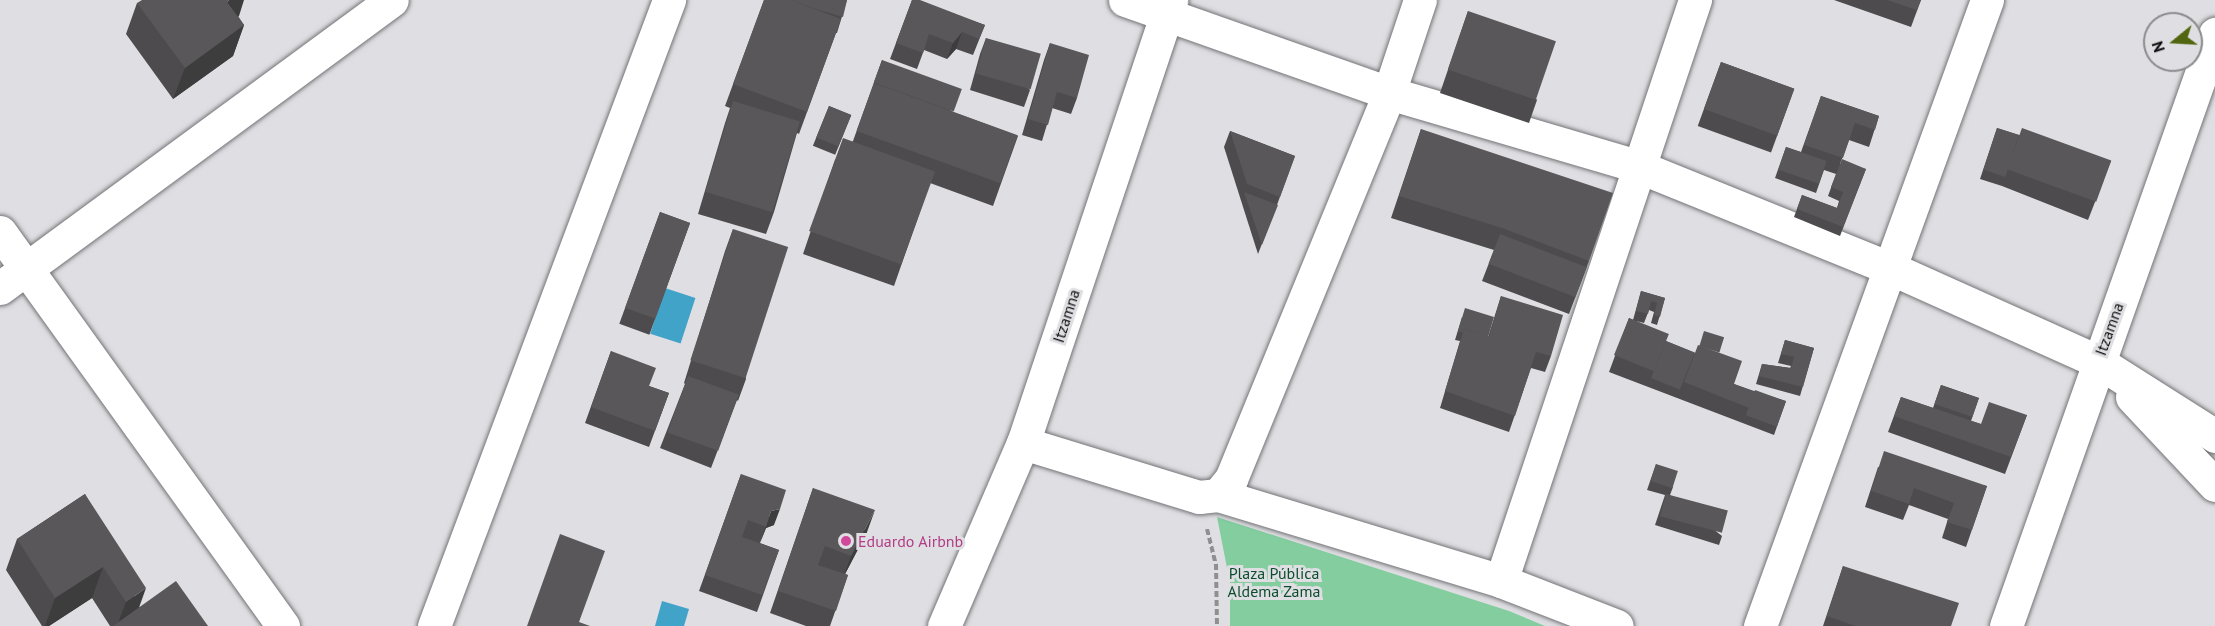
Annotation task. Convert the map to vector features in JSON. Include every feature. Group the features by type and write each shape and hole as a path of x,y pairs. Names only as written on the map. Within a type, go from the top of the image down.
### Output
{"street":[{"path":"434,626 669,0"},
{"path":"1125,0 1169,7 1389,93 1637,166 1890,268 2097,361 2215,436"},
{"path":"1209,496 1231,479 1389,93 1420,0"},
{"path":"1501,581 1637,166 1695,0"},
{"path":"1760,626 1987,0"},
{"path":"0,288 377,4"},
{"name":"Itzamna","path":"944,626 1023,443 1169,7"},
{"name":"Itzamna","path":"2006,626 2097,361 2215,34"},
{"path":"0,232 28,267 283,626"},
{"path":"2097,361 2215,485"},
{"path":"1023,443 1501,581 1617,626"}],"path":[{"path":"1209,496 1216,564 1217,626"}],"green space":[{"name":"Plaza Pública Aldema Zama","path":"1217,517 1509,611 1545,626 1230,626 1230,583"}],"water":[{"path":"665,288 695,298 681,344 650,334"},
{"path":"662,601 689,609 684,626 655,626"}],"building":[{"path":"142,0 229,0 227,2 244,25 185,68 137,3"},
{"path":"764,0 791,0 841,19 807,112 733,84"},
{"path":"791,0 847,0 843,17"},
{"path":"912,0 920,0 985,25 979,39 962,32 953,43 929,34 923,53 896,43"},
{"path":"1887,0 1921,0 1917,10"},
{"path":"1468,11 1556,41 1536,100 1448,70"},
{"path":"986,38 1041,54 1031,89 976,74"},
{"path":"1050,43 1089,55 1077,98 1057,92 1048,125 1028,119"},
{"path":"882,60 962,89 954,112 874,83"},
{"path":"1721,62 1794,89 1777,136 1704,109"},
{"path":"874,83 1018,135 1000,183 857,131"},
{"path":"1821,96 1879,116 1875,130 1855,123 1843,158 1804,145"},
{"path":"733,101 800,121 772,212 705,192"},
{"path":"829,106 851,115 839,147 816,138"},
{"path":"1997,128 2019,135 2005,177 1983,170"},
{"path":"2022,128 2111,160 2096,202 2007,169"},
{"path":"1421,129 1613,193 1589,261 1502,228 1399,196"},
{"path":"1230,131 1295,156 1280,197 1247,184"},
{"path":"843,138 935,172 901,265 809,231"},
{"path":"1786,147 1827,161 1819,184 1778,170"},
{"path":"1842,159 1866,169 1843,227 1797,209 1802,195 1837,208 1843,192 1831,187"},
{"path":"1244,192 1278,205 1262,245"},
{"path":"660,212 690,223 655,319 625,308"},
{"path":"733,229 788,247 746,378 690,360"},
{"path":"1500,234 1587,267 1575,297 1489,264"},
{"path":"1641,291 1665,298 1660,317 1654,315 1657,303 1651,301 1648,314 1636,311"},
{"path":"1501,296 1563,315 1551,356 1536,352 1515,416 1445,391 1464,329 1489,337"},
{"path":"1465,308 1494,317 1488,337 1464,329 1463,333 1458,331"},
{"path":"1629,318 1669,334 1654,371 1614,355"},
{"path":"1704,331 1724,337 1719,352 1699,346"},
{"path":"1785,340 1814,348 1803,387 1759,376 1762,364 1791,368 1794,357 1781,354"},
{"path":"1666,341 1695,353 1680,390 1651,378"},
{"path":"1698,345 1742,361 1734,384 1755,392 1749,408 1684,382"},
{"path":"611,351 656,368 649,386 669,393 655,431 591,407"},
{"path":"688,376 739,394 718,451 667,432"},
{"path":"1941,385 1979,398 1972,417 1934,404"},
{"path":"1755,390 1786,401 1777,427 1746,415"},
{"path":"1901,397 1981,424 1989,402 2027,415 2011,457 1894,416"},
{"path":"1884,451 1987,486 1972,530 1947,522 1954,503 1914,488 1909,504 1871,491"},
{"path":"1656,464 1678,471 1672,488 1650,481"},
{"path":"741,474 786,490 780,509 771,511 766,527 748,520 742,537 779,550 762,595 705,575"},
{"path":"813,488 875,510 851,556 825,546 818,565 848,575 836,611 778,591"},
{"path":"85,494 146,588 126,602 103,567 55,598 17,539"},
{"path":"1666,494 1728,511 1722,533 1660,516"},
{"path":"560,534 605,551 579,622 590,626 527,626"},
{"path":"1843,566 1959,603 1951,626 1855,626 1827,616"},
{"path":"176,581 208,626 113,626"}],"place":[{"name":"Eduardo Airbnb","path":"846,541"}]}
